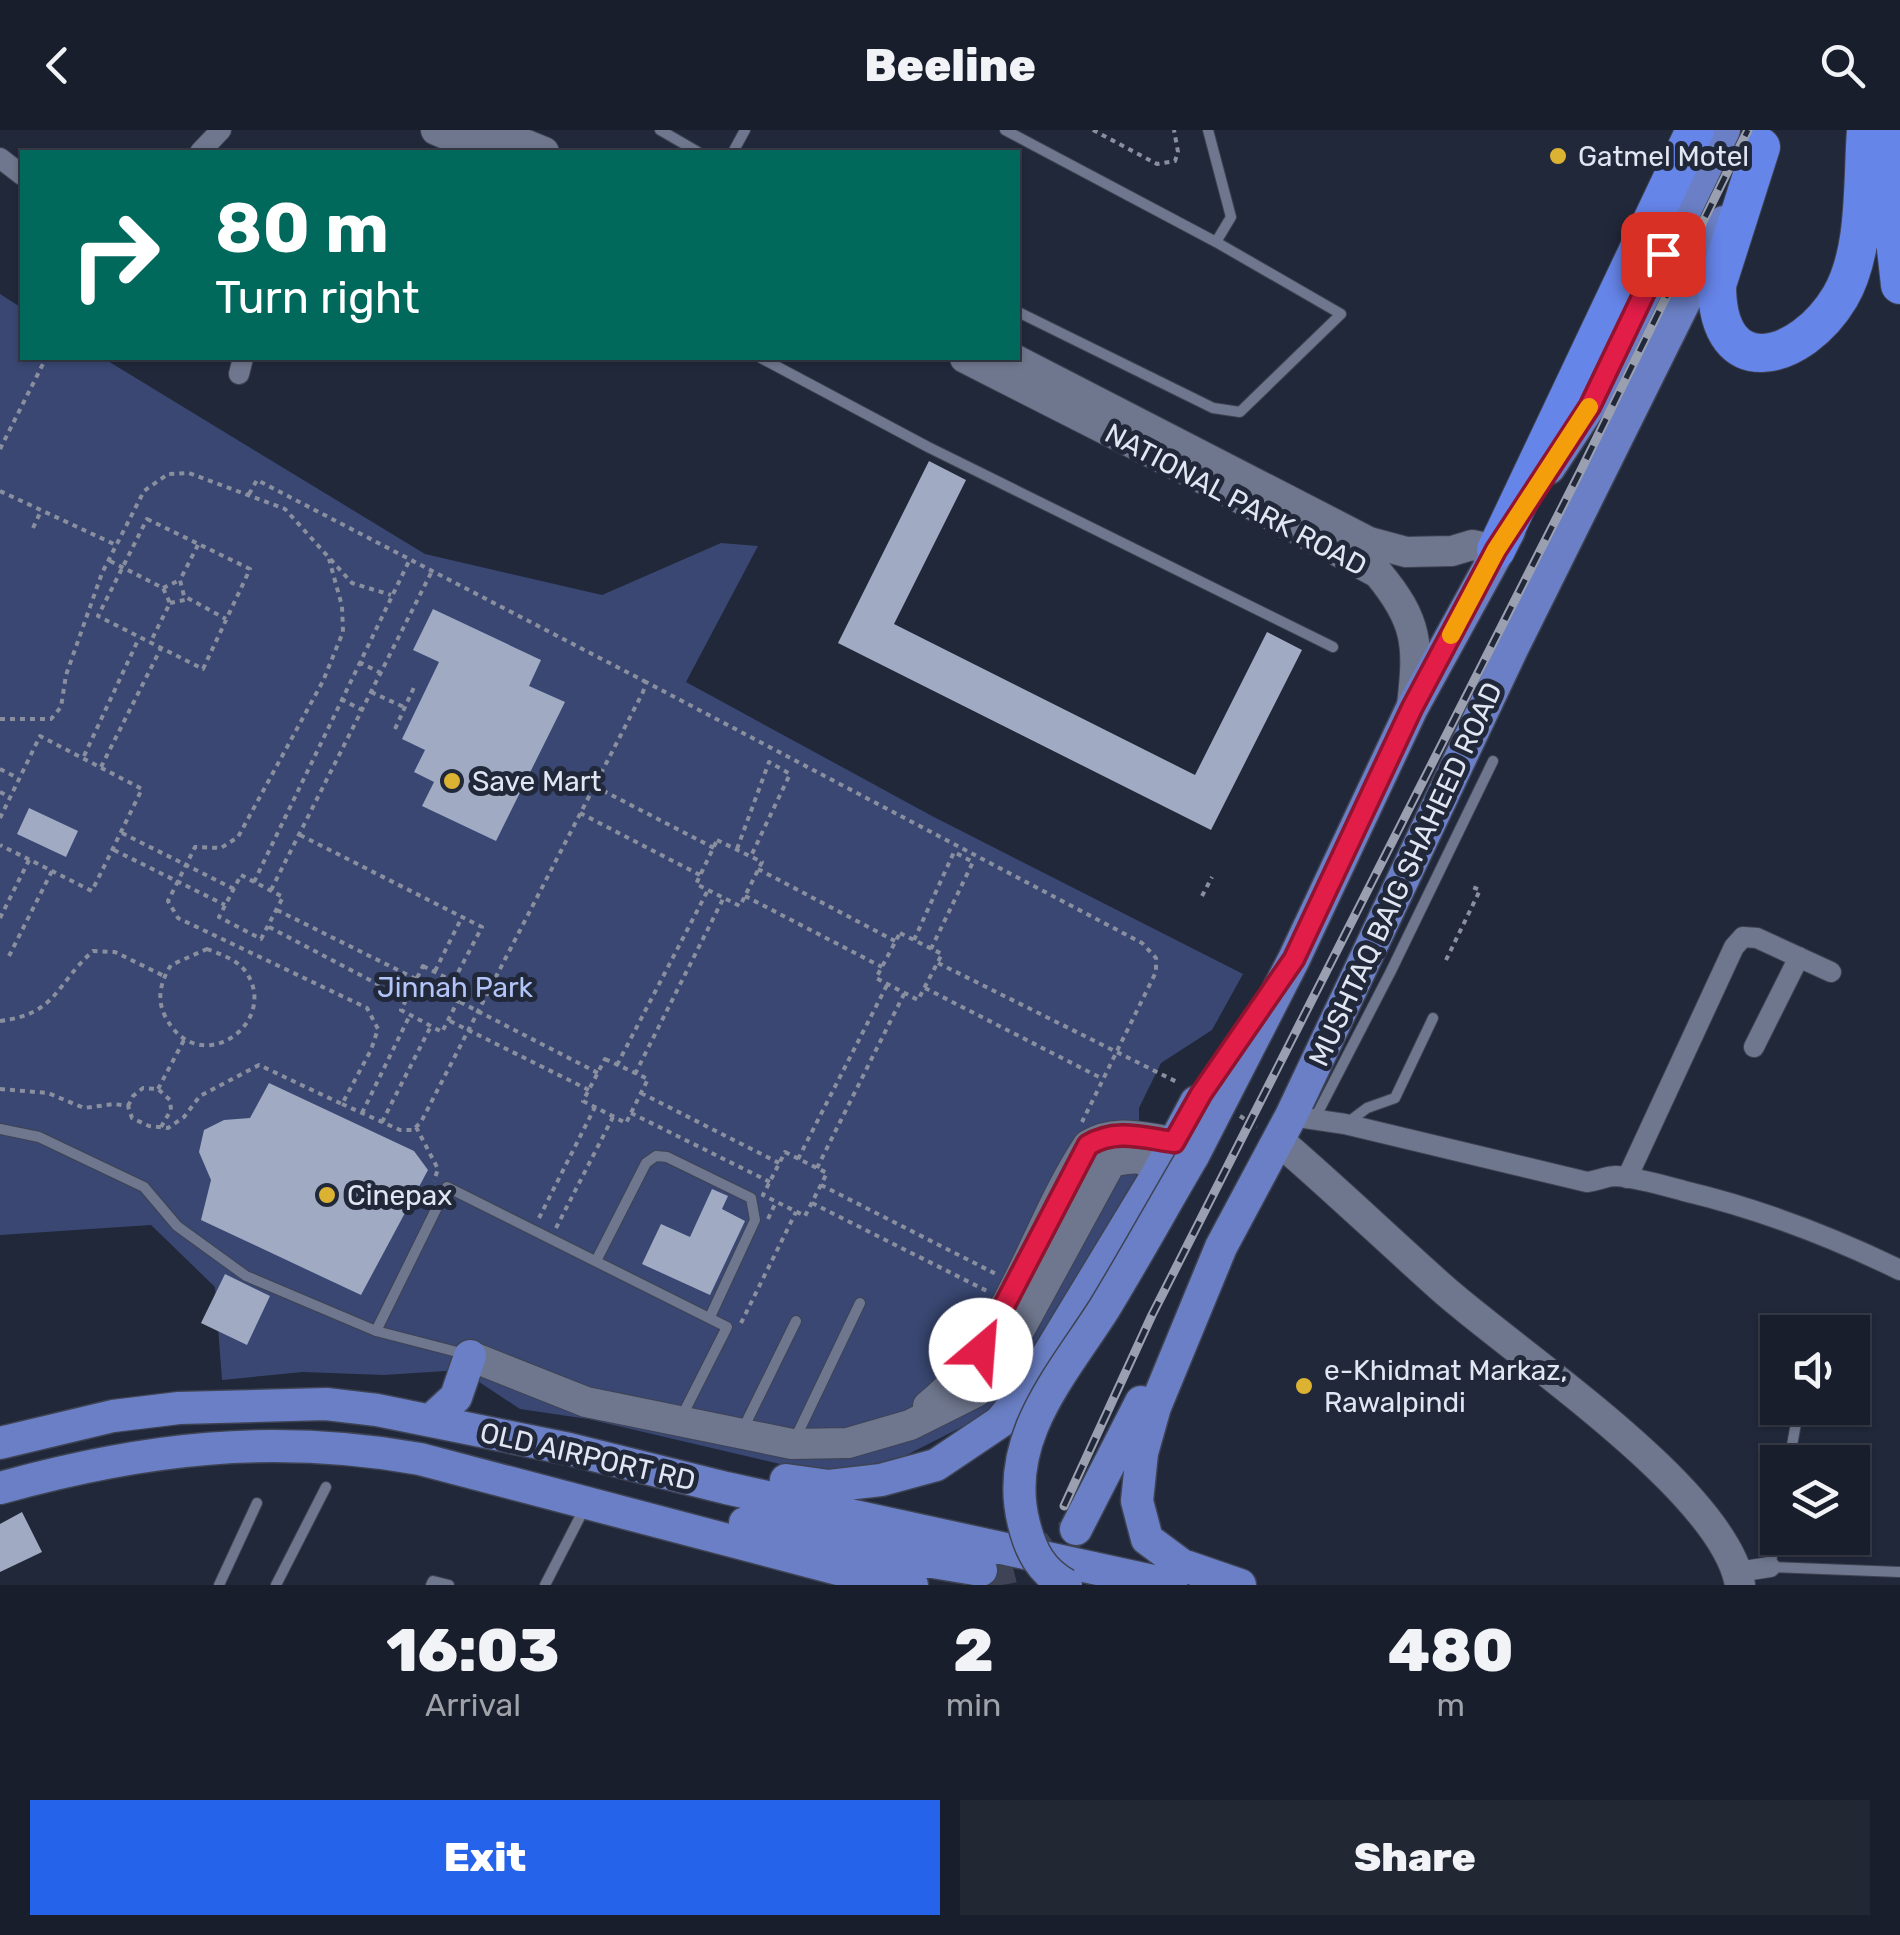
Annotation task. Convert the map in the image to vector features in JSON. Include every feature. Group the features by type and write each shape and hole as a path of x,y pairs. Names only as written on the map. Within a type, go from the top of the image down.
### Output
{"highway":[{"path":"1496,550 1696,130"},
{"path":"1766,139 1717,285 1717,308 1720,322 1739,346 1771,354 1804,338 1841,296 1858,235 1866,130"},
{"path":"1883,130 1900,285"}],"main road":[{"path":"1066,1585 1042,1568 1029,1544 1018,1492 1020,1462 1030,1429 1104,1307 1210,1098 1294,959 1412,708 1496,550 1590,406 1724,130"},
{"name":"MUSHTAQ BAIG SHAHEED ROAD","path":"1240,1585 1182,1565 1147,1540 1137,1501 1142,1453 1154,1407 1220,1246 1294,1125 1512,649 1766,139"},
{"path":"570,1449 690,1460 829,1486 881,1480 936,1465 1000,1422 1028,1388 1157,1176 1184,1149"},
{"path":"1076,1529 1220,1246"},
{"path":"430,1420 456,1397 470,1356"},
{"name":"OLD AIRPORT RD","path":"0,1442 113,1416 179,1408 326,1404 430,1420 570,1449 726,1488 1172,1585"},
{"name":"OLD AIRPORT RD","path":"0,1488 82,1465 179,1449 273,1445 361,1449 420,1460 912,1585"},
{"path":"420,1460 641,1500 981,1570"},
{"path":"1055,1585 1054,1580 1066,1570 1137,1578"}],"street":[{"path":"202,150 221,130"},
{"path":"436,130 483,150"},
{"path":"490,130 539,150"},
{"path":"0,158 20,173"},
{"name":"NATIONAL PARK ROAD","path":"969,360 1222,488 1378,574 1396,595 1413,630 1418,656 1412,708"},
{"name":"NATIONAL PARK ROAD","path":"1016,360 1369,542 1406,552 1452,551 1472,545 1496,550"},
{"path":"1626,1178 1734,947 1744,937 1757,938 1831,972"},
{"path":"1754,1047 1798,957"},
{"path":"1294,1125 1346,1124 1587,1182 1610,1176 1704,1196 1800,1224 1900,1270"},
{"path":"1294,1125 1354,1204 1443,1289 1632,1440 1704,1515 1739,1579 1770,1567"},
{"path":"848,1443 930,1405 981,1350 1088,1145 1109,1135 1124,1134 1184,1149"},
{"path":"470,1356 586,1402 792,1444 848,1443 910,1425 976,1392 996,1374 1112,1162 1145,1159 1153,1164 1157,1176"}],"lane":[{"path":"660,130 695,150"},
{"path":"1005,130 1342,314 1240,412 1213,408 1020,313"},
{"path":"1208,130 1231,217 1216,242"},
{"path":"765,360 928,447 1334,647"},
{"path":"1294,1125 1391,971 1493,761"},
{"path":"1346,1124 1367,1108 1395,1098 1433,1018"},
{"path":"0,1129 39,1137 144,1187 178,1226 246,1276 376,1330 470,1356"},
{"path":"596,1262 646,1164 656,1156 667,1157 750,1198 756,1220 710,1317"},
{"path":"376,1330 447,1187 728,1326 680,1422"},
{"path":"792,1444 860,1303"},
{"path":"740,1434 796,1321"},
{"path":"276,1585 326,1487"},
{"path":"219,1585 257,1504"},
{"path":"545,1585 586,1504"},
{"path":"1772,1555 1770,1567 1900,1572"},
{"path":"431,1585 433,1581 449,1585"}],"path":[{"path":"1093,130 1166,165 1175,161 1178,152 1174,130"},
{"path":"0,448 45,360"},
{"path":"0,720 51,718 61,707 66,675 108,560 144,492 168,474 189,473 285,509 352,583 391,596"},
{"path":"249,494 257,480 1142,943 1156,958 1156,972 1078,1128"},
{"path":"0,491 116,545"},
{"path":"33,528 42,511"},
{"path":"147,519 250,569 203,669 98,616 122,569 147,519"},
{"path":"163,588 180,580 198,545"},
{"path":"329,559 342,606 343,632 323,681 238,837 221,848 195,847 168,901 178,918 367,1008 378,1029 342,1104"},
{"path":"254,882 410,559"},
{"path":"108,560 163,588 170,603"},
{"path":"270,890 432,571"},
{"path":"180,580 184,596 226,619"},
{"path":"170,603 189,599"},
{"path":"150,642 170,603"},
{"path":"83,758 139,638"},
{"path":"100,767 160,648"},
{"path":"359,662 380,674"},
{"path":"416,1127 646,682"},
{"path":"395,729 416,685"},
{"path":"371,692 406,708"},
{"path":"341,699 362,710"},
{"path":"0,818 40,736 142,788 92,891 0,845"},
{"path":"737,849 769,762 790,774 750,856"},
{"path":"0,769 18,778"},
{"path":"594,786 714,848"},
{"path":"0,792 10,797"},
{"path":"580,813 700,875"},
{"path":"122,833 234,889"},
{"path":"300,835 482,927 453,982"},
{"path":"717,840 762,862 740,906 696,884 714,848 717,840"},
{"path":"114,850 226,905"},
{"path":"914,940 954,852 974,862 931,949"},
{"path":"0,918 29,860"},
{"path":"758,870 896,941"},
{"path":"9,956 52,871"},
{"path":"240,875 283,897 262,938 220,918 234,889 240,875"},
{"path":"1202,896 1212,877"},
{"path":"1446,960 1480,890 1472,887"},
{"path":"618,1065 708,890"},
{"path":"745,896 882,968"},
{"path":"635,1074 724,898"},
{"path":"276,910 416,979"},
{"path":"434,972 462,917"},
{"path":"268,926 406,999"},
{"path":"900,932 942,954 918,1000 876,978 896,941 900,932"},
{"path":"206,949 246,971 252,985 253,1009 244,1029 230,1040 209,1046 184,1040 173,1031 160,1006 164,976 172,965 206,949"},
{"path":"0,1021 22,1018 46,1007 76,966 94,951 116,952 164,976"},
{"path":"938,963 1210,1098 1294,1125"},
{"path":"423,966 465,987 442,1032 401,1010 416,979 423,966"},
{"path":"798,1159 888,984"},
{"path":"925,988 1103,1079"},
{"path":"817,1168 905,992"},
{"path":"458,1001 598,1073"},
{"path":"362,1113 410,1015"},
{"path":"448,1020 589,1090"},
{"path":"382,1122 431,1026"},
{"path":"158,1089 184,1040"},
{"path":"605,1059 648,1080 626,1124 583,1102 598,1073 605,1059"},
{"path":"160,1128 171,1110 170,1100 158,1089 143,1088 128,1106 132,1118 160,1128 168,1128 184,1117 200,1096 259,1065 400,1130 416,1127"},
{"path":"0,1088 48,1093 84,1108 128,1106"},
{"path":"641,1093 779,1163"},
{"path":"539,1218 595,1107"},
{"path":"631,1114 770,1182"},
{"path":"556,1228 613,1117"},
{"path":"416,1127 438,1169 434,1181 447,1187"},
{"path":"785,1152 827,1173 805,1216 764,1195 779,1163 785,1152"},
{"path":"821,1185 1004,1278"},
{"path":"812,1203 996,1296"},
{"path":"728,1326 737,1331 796,1212"}],"green space":[{"name":"Jinnah Park","path":"0,294 20,307 20,360 106,360 425,554 602,595 721,543 758,546 686,682 932,816 1243,974 1212,1030 1161,1063 1139,1108 1139,1171 1031,1369 999,1408 897,1460 818,1473 588,1419 520,1409 461,1370 384,1375 303,1372 222,1380 215,1287 151,1225 0,1235"}],"building":[{"path":"929,461 966,480 894,624 1195,775 1267,632 1302,650 1211,830 838,643"},
{"path":"433,609 541,660 529,686 565,702 496,841 422,806 434,782 414,772 425,750 402,739 439,662 413,650"},
{"path":"29,808 78,831 66,857 17,834"},
{"path":"269,1083 414,1151 428,1170 361,1295 201,1220 211,1180 199,1152 204,1130 224,1120 250,1118"},
{"path":"712,1189 728,1196 722,1209 745,1221 710,1295 642,1264 661,1224 690,1237"},
{"path":"225,1274 270,1296 247,1345 201,1323"},
{"path":"22,1512 42,1552 0,1572 0,1524"}],"tunnel":[{"path":"981,1570 1009,1568 1033,1560 1076,1529"}],"railway":[{"path":"1064,1506 1152,1315 1582,468 1748,130"}],"slow traffic":[{"path":"1451,635 1496,550 1589,407"}],"place":[{"name":"Gatmel Motel","path":"1558,156"},
{"name":"Save Mart","path":"452,781"},
{"name":"Cinepax","path":"327,1195"},
{"name":"e-Khidmat Markaz, Rawalpindi","path":"1304,1386"}],"route":[{"path":"981,1350 1088,1145 1099,1138 1124,1134 1174,1142 1201,1094 1294,959 1412,708 1496,550 1590,406 1663,254"}]}
